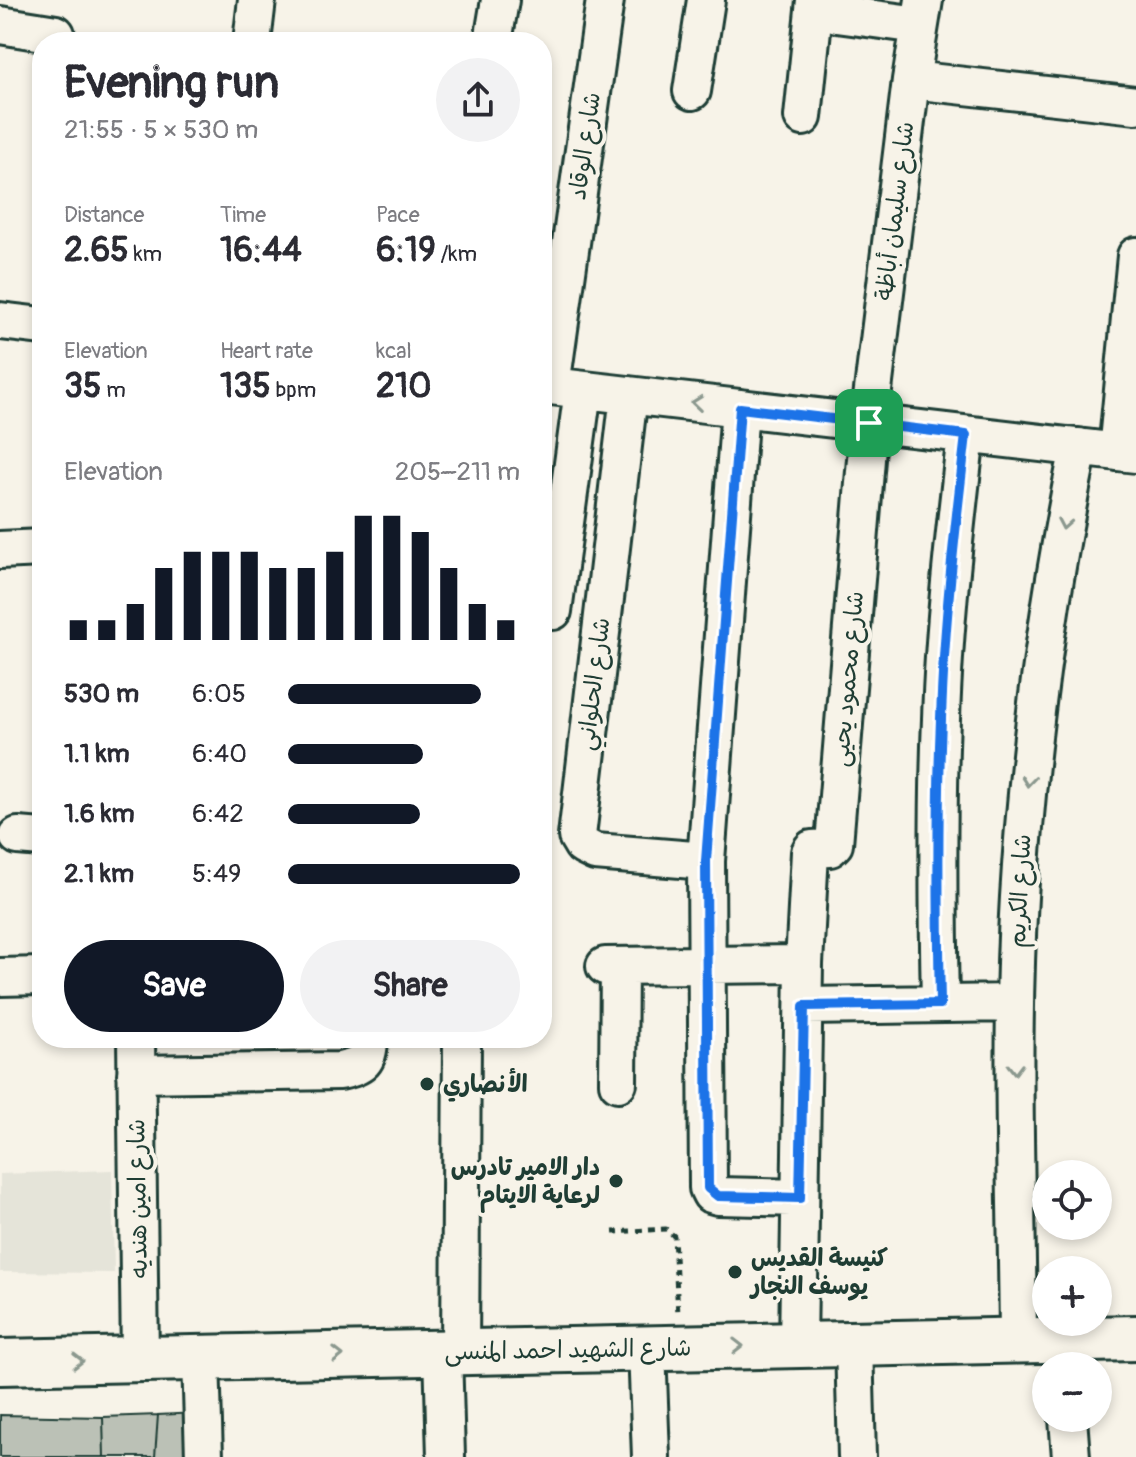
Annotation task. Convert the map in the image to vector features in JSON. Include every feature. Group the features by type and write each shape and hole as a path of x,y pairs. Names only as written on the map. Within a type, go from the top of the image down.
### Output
{"main road":[{"name":"شارع الشهيد احمد المنسى","path":"1067,1352 1136,1338"},
{"name":"شارع الشهيد احمد المنسى","path":"0,1362 1018,1340 1059,1352"}],"street":[{"path":"253,32 257,0"},
{"path":"495,32 500,0"},
{"name":"شارع الوقاد","path":"553,611 559,387 605,0"},
{"path":"692,91 706,0"},
{"path":"803,117 826,7 922,12"},
{"name":"شارع سليمان أباظة","path":"869,423 922,12"},
{"path":"0,25 44,32"},
{"path":"911,80 1136,105"},
{"path":"559,387 1127,453 1136,256"},
{"path":"0,321 32,325"},
{"name":"شارع الحلواني","path":"629,395 577,836 583,846 595,852 706,861"},
{"path":"740,408 706,861 709,1191 718,1196 800,1198"},
{"name":"شارع محمود يحيى","path":"804,964 810,850 830,848 834,844 869,423"},
{"path":"940,1004 937,858 941,717 950,575 966,435"},
{"name":"شارع الكريم","path":"1018,1340 1015,1003 1020,884 1037,700 1051,601 1079,447"},
{"path":"0,550 32,548"},
{"path":"618,1083 612,966 804,964 798,1345"},
{"path":"0,977 32,976"},
{"path":"804,1006 1015,1003"},
{"name":"شارع امين هنديه","path":"136,1048 140,1359"},
{"path":"136,1074 340,1071 363,1062 369,1048"},
{"path":"446,1457 462,1048"},
{"path":"854,1344 857,1457"},
{"path":"651,1457 663,1348"},
{"path":"201,1358 204,1457"},
{"path":"1069,1432 1071,1457"}],"path":[{"path":"613,1232 666,1229 674,1236 663,1348"}],"shaded area":[{"path":"112,1170 114,1273 0,1272 0,1174"}],"building":[{"path":"196,1413 198,1457 155,1457 158,1415"},
{"path":"0,1415 103,1417 104,1457 0,1457"},
{"path":"158,1415 155,1457 104,1457 103,1417"}],"place":[{"name":"الأنصاري","path":"427,1084"},
{"name":"دار الامير تادرس لرعاية الايتام","path":"616,1181"},
{"name":"كنيسة القديس يوسف النجار","path":"735,1272"}],"route":[{"path":"740,408 869,423 966,435 950,575 941,717 937,858 940,1004 804,1006 800,1198 718,1196 711,1194 708,1188 706,861 740,408"}]}
